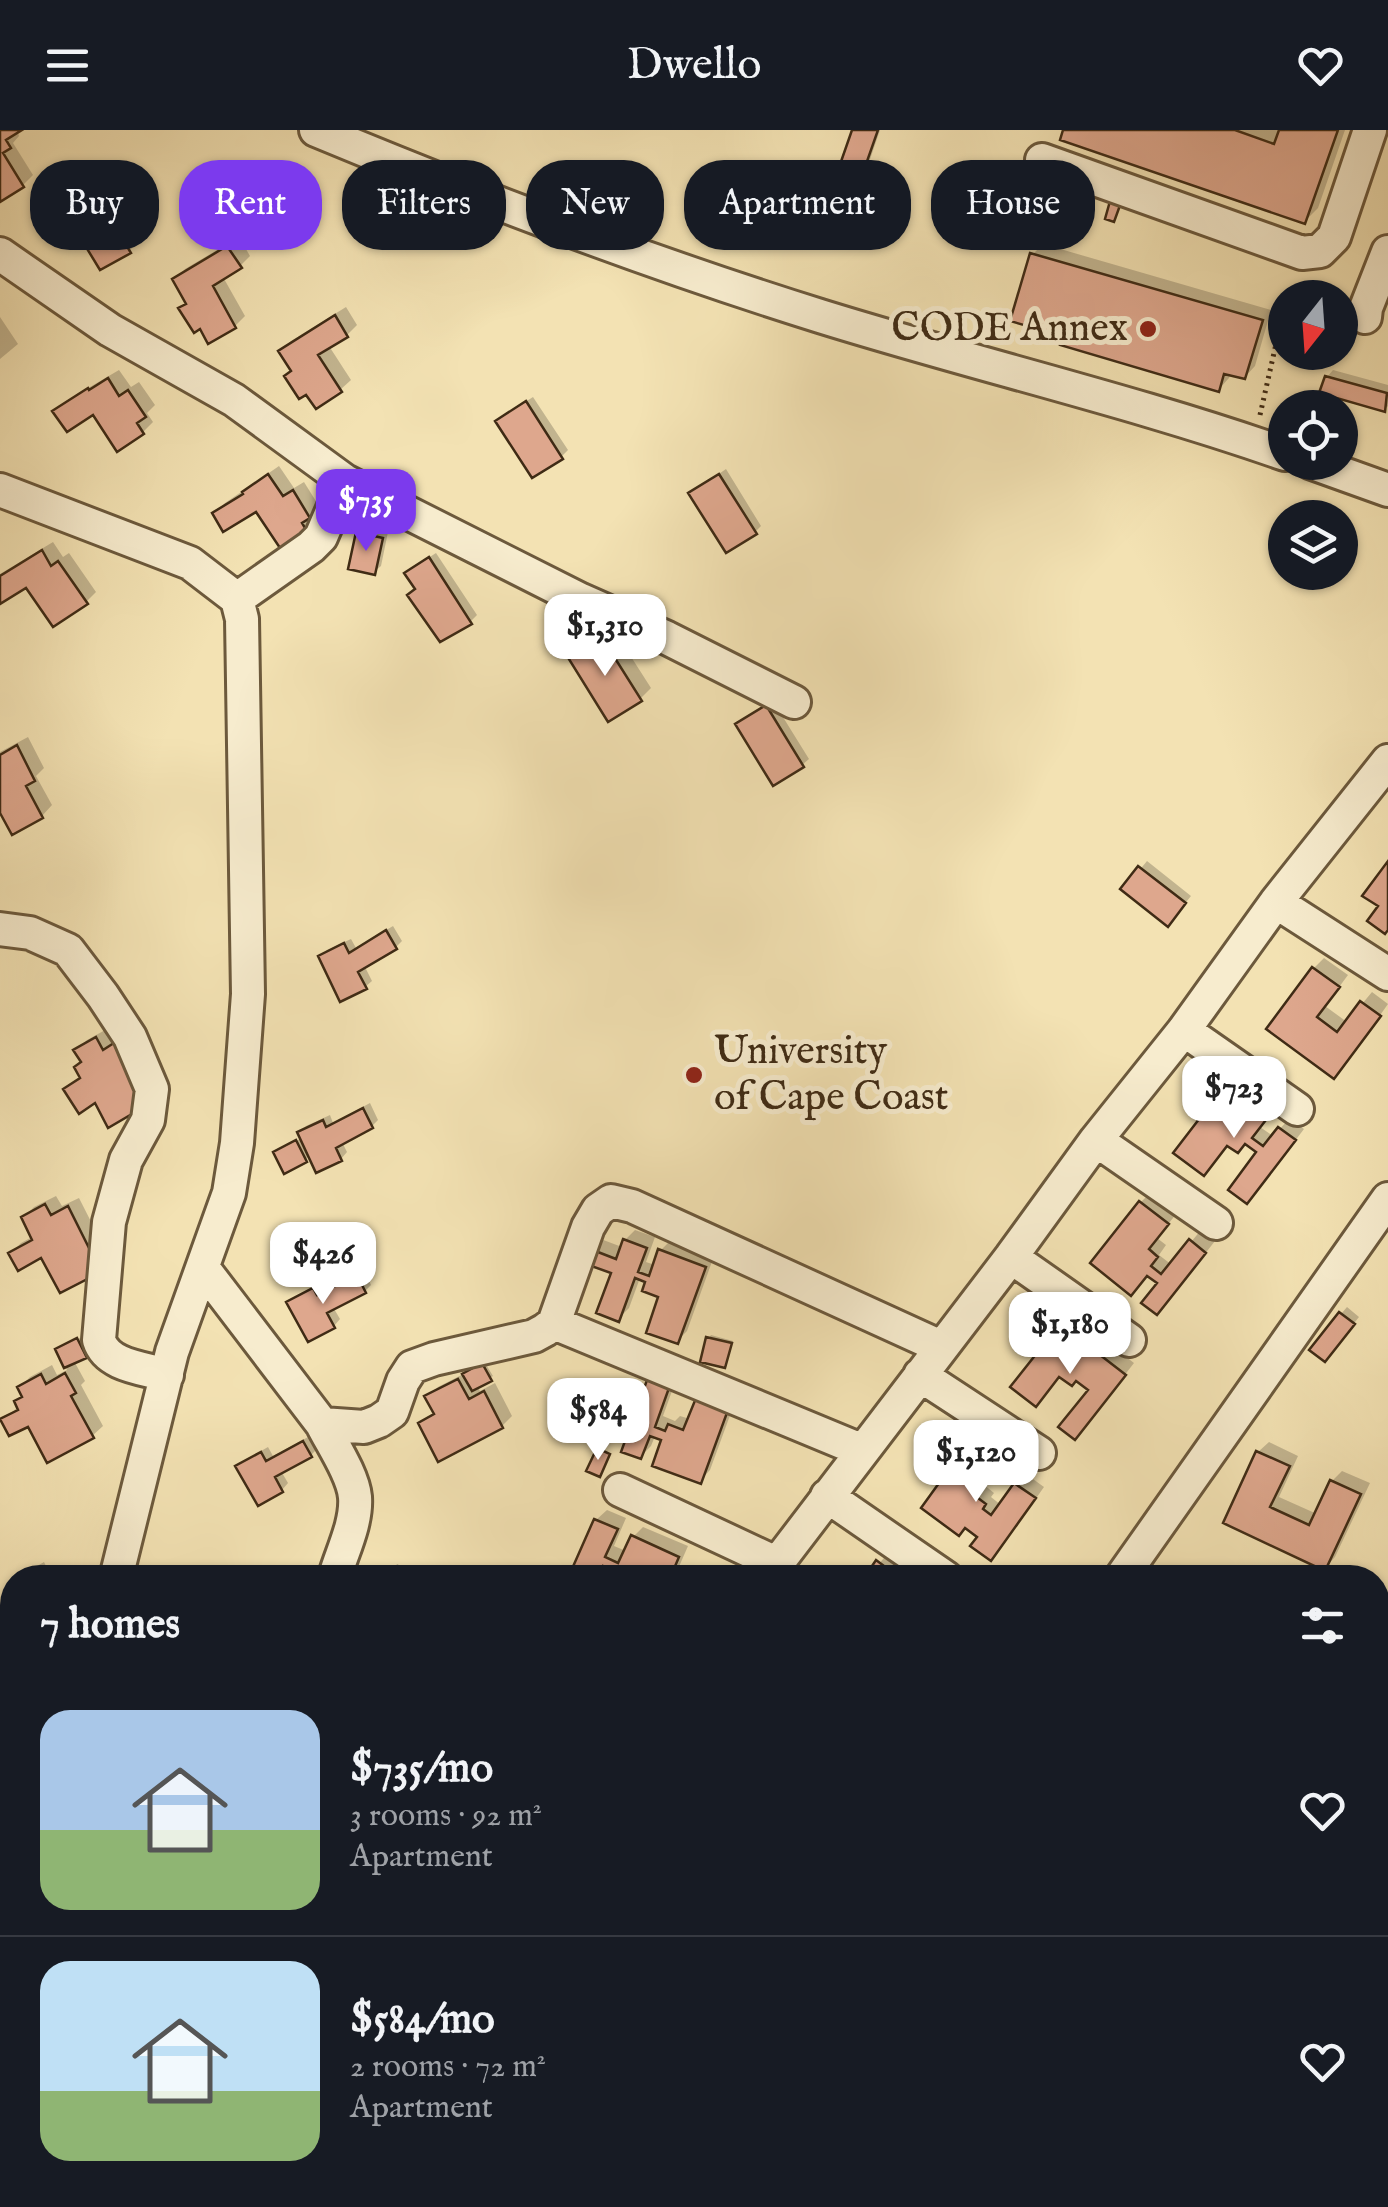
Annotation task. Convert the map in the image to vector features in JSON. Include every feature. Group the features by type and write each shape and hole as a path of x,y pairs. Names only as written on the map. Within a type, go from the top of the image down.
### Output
{"street":[{"path":"316,130 447,184 672,267 821,316 1268,447"},
{"path":"1095,179 1302,252 1320,251 1334,238 1370,130"},
{"path":"1366,316 1388,252"},
{"path":"0,254 110,330 234,400 344,481 794,702"},
{"path":"1358,479 1388,490"},
{"path":"237,599 321,537 344,481"},
{"path":"0,490 190,563 237,599 242,618 248,994 238,1143 229,1193 172,1352 119,1565"},
{"path":"775,1565 1096,1140 1184,1030 1276,902 1375,800 1388,761"},
{"path":"1276,902 1388,974"},
{"path":"0,929 30,933 68,950 130,1037 152,1089 148,1120 126,1160 109,1222 99,1340 110,1358 166,1375"},
{"path":"1184,1030 1297,1110"},
{"path":"1096,1140 1216,1223"},
{"path":"1130,1565 1388,1199"},
{"path":"322,1424 364,1427 379,1421 392,1412 412,1367 534,1336 554,1323 588,1227 598,1210 611,1201 632,1206 941,1347"},
{"path":"1011,1257 1128,1340"},
{"path":"203,1268 322,1424 353,1484 354,1517 339,1565"},
{"path":"554,1323 861,1450"},
{"path":"920,1375 1038,1453"},
{"path":"620,1490 762,1565"},
{"path":"827,1496 927,1565"}],"path":[{"path":"1254,442 1270,370"}],"building":[{"path":"0,130 22,130 6,140 11,148 3,153 24,187 0,202"},
{"path":"852,130 878,130 867,160 842,160"},
{"path":"1063,130 1235,130 1274,144 1279,130 1338,130 1305,224 1060,140"},
{"path":"1112,194 1123,197 1114,222 1105,219"},
{"path":"88,250 129,250 131,253 100,270"},
{"path":"220,250 230,250 242,268 213,286 236,328 208,344 200,329 194,333 178,308 186,304 172,279"},
{"name":"CODE Annex","path":"1030,253 1263,320 1245,379 1224,374 1219,392 1060,345 1062,336 1010,321"},
{"path":"335,315 348,337 318,355 342,392 316,409 306,395 299,399 284,376 291,371 278,351"},
{"path":"1325,376 1387,393 1385,412 1358,404 1358,390 1320,390"},
{"path":"108,378 119,396 128,390 146,417 137,423 144,434 117,452 93,415 67,432 52,411"},
{"path":"526,401 563,459 532,478 495,421"},
{"path":"268,474 283,496 293,490 310,518 302,523 308,533 282,551 256,512 223,532 212,513"},
{"path":"719,474 757,534 726,553 688,493"},
{"path":"356,532 383,538 375,575 348,569"},
{"path":"42,550 51,566 58,561 88,604 53,627 26,588 0,604 0,576"},
{"path":"429,557 472,624 440,642 407,595 415,589 404,573"},
{"path":"601,636 642,701 608,722 567,656"},
{"path":"766,705 804,767 773,786 735,724"},
{"path":"17,745 35,781 26,786 43,818 12,835 0,813 0,755"},
{"path":"1388,861 1385,934 1367,921 1378,906 1362,896"},
{"path":"1138,866 1186,903 1168,927 1120,889"},
{"path":"386,930 397,949 358,972 367,989 340,1002 318,956 344,943 349,953"},
{"path":"1312,967 1340,987 1317,1017 1337,1032 1360,1001 1381,1016 1334,1079 1266,1029"},
{"path":"96,1037 103,1050 117,1041 149,1104 108,1128 95,1103 79,1114 63,1089 80,1078 74,1067 81,1062 73,1050"},
{"path":"1226,1084 1269,1116 1252,1138 1263,1146 1278,1127 1296,1140 1247,1204 1228,1190 1256,1152 1245,1144 1238,1153 1227,1146 1204,1176 1173,1153"},
{"path":"363,1108 373,1128 336,1148 342,1161 316,1173 297,1132 323,1120 326,1127"},
{"path":"296,1140 307,1162 284,1174 273,1152"},
{"path":"1139,1201 1169,1224 1149,1249 1158,1257 1151,1266 1161,1274 1189,1239 1206,1253 1157,1315 1141,1303 1157,1283 1147,1276 1131,1296 1090,1263"},
{"path":"45,1204 51,1215 68,1206 101,1272 60,1293 41,1258 18,1271 8,1253 32,1240 21,1217"},
{"path":"623,1239 647,1248 638,1272 649,1276 658,1249 706,1267 678,1344 646,1333 658,1297 642,1291 645,1282 635,1278 619,1322 596,1313 611,1273 580,1262 585,1247 616,1259"},
{"path":"357,1275 366,1293 327,1313 335,1328 308,1342 286,1302 313,1288 317,1295"},
{"path":"1339,1312 1355,1324 1325,1362 1309,1350"},
{"path":"1060,1324 1126,1375 1075,1440 1058,1427 1088,1390 1076,1381 1072,1386 1059,1377 1036,1407 1010,1387"},
{"path":"706,1337 732,1343 725,1368 700,1362"},
{"path":"77,1338 87,1358 64,1368 55,1349"},
{"path":"482,1363 492,1381 472,1391 462,1374"},
{"path":"65,1373 76,1393 71,1396 94,1438 47,1463 28,1427 9,1436 0,1419 18,1410 14,1401 22,1397 17,1387 41,1374 46,1384"},
{"path":"458,1379 469,1399 484,1391 503,1428 438,1462 418,1423 434,1414 424,1396"},
{"path":"647,1380 669,1388 655,1427 665,1431 668,1424 683,1430 696,1398 728,1410 701,1484 652,1466 661,1440 650,1436 641,1459 621,1452"},
{"path":"303,1441 312,1457 275,1477 283,1492 258,1506 235,1466 261,1452 266,1461"},
{"path":"965,1447 994,1468 974,1495 986,1504 983,1509 991,1515 1014,1483 1036,1498 991,1561 970,1546 977,1537 965,1528 959,1536 921,1508"},
{"path":"597,1448 610,1454 600,1477 586,1471"},
{"path":"1256,1451 1290,1466 1270,1507 1309,1525 1330,1480 1361,1494 1328,1565 1312,1565 1223,1523"},
{"path":"594,1519 618,1529 605,1557 618,1563 631,1535 679,1557 676,1565 574,1565"}],"place":[{"name":"CODE Annex","path":"1148,329"},
{"name":"University of Cape Coast","path":"694,1075"}]}
